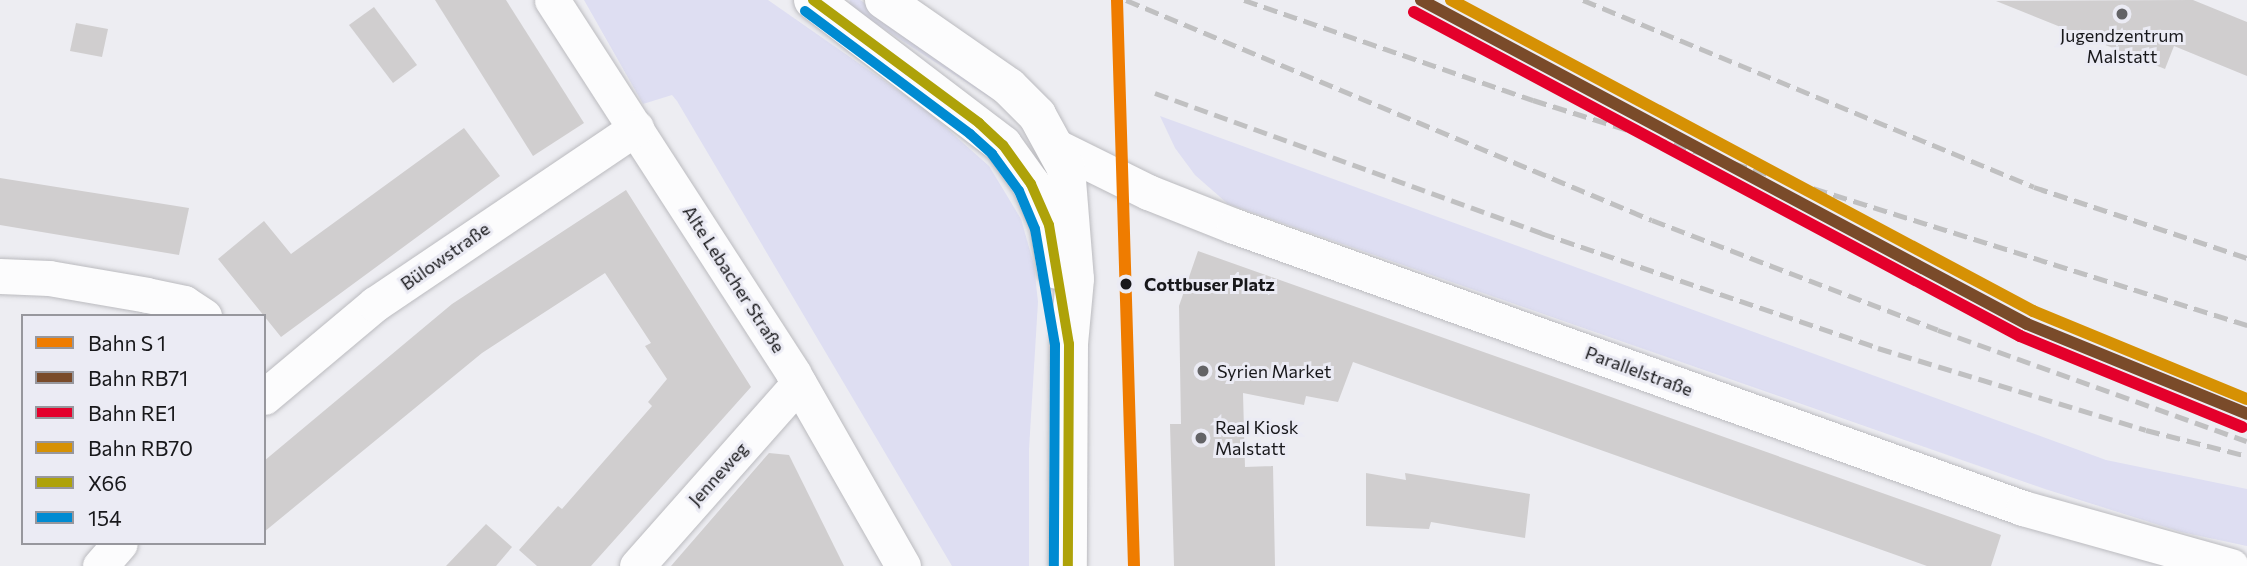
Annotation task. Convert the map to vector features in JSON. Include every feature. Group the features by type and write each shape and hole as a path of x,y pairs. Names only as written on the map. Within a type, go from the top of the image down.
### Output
{"main road":[{"path":"884,0 1009,87 1037,116 1066,168 1073,210 1075,279 1069,344 1068,566"},
{"path":"825,9 886,39 1003,117 1057,148"},
{"path":"825,9 979,123 1018,163 1049,225 1069,344"}],"street":[{"name":"Alte Lebacher Straße","path":"552,0 799,383 903,566"},
{"name":"Bülowstraße","path":"268,384 375,304 636,128"},
{"name":"Parallelstraße","path":"1057,148 1148,192 1234,226 2164,558 2231,566"},
{"path":"0,276 49,278 147,295 184,303 201,314"},
{"name":"Jenneweg","path":"636,566 799,383"},
{"path":"100,566 118,545"}],"shaded area":[{"path":"584,0 768,0 926,110 989,166 1021,219 1034,265 1038,302 1029,449 1029,566 952,566 677,101 672,95 643,104"},
{"path":"850,0 860,0 908,31 998,103 849,6"},
{"path":"1160,116 2106,460 2247,489 2247,546 2181,532 2045,489 1228,204 1195,175 1175,148"}],"building":[{"path":"435,0 506,0 584,123 533,156"},
{"path":"2193,0 2247,22 2247,76 2174,46 2165,69 1996,1"},
{"path":"374,7 417,65 393,83 349,25"},
{"path":"76,23 108,29 102,57 70,51"},
{"path":"464,128 500,176 281,337 266,318 266,314 262,314 218,259 264,221 291,254"},
{"path":"0,178 189,208 179,255 0,225"},
{"path":"626,190 751,387 591,566 537,566 519,550 558,506 562,509 652,406 648,402 667,379 645,346 651,343 605,273 482,353 266,530 266,459 452,304"},
{"path":"1198,251 2001,535 1991,566 1927,566 1353,362 1338,402 1306,396 1304,405 1243,393 1245,467 1273,466 1275,566 1174,566 1170,424 1181,424 1179,306"},
{"path":"769,453 789,455 844,566 671,566"},
{"path":"1366,473 1406,480 1405,473 1530,494 1525,538 1431,522 1429,529 1366,526"},
{"path":"486,524 512,547 496,566 446,566"}],"railway":[{"path":"1126,0 1652,220 1938,330 2247,441"},
{"path":"1244,0 1533,100 2247,325"},
{"path":"1583,0 2034,187 2247,258"},
{"path":"1155,93 1541,233 1878,348 2146,430 2247,456"}],"transit line":[{"name":"X66","path":"813,0 979,123 1003,145 1031,184 1049,225 1069,344 1068,566"},
{"path":"1117,0 1134,566"},
{"name":"154","path":"805,11 970,134 992,154 1019,191 1035,229 1055,345 1054,566"}],"rail line":[{"name":"RB71","path":"1421,0 2027,324 2247,414"},
{"name":"RB70","path":"1451,0 2033,311 2247,399"},
{"name":"RE1","path":"1414,12 2020,336 2242,427"}],"place":[{"name":"Jugendzentrum Malstatt","path":"2122,14"},
{"name":"Cottbuser Platz","path":"1126,284"},
{"name":"Syrien Market","path":"1203,371"},
{"name":"Real Kiosk Malstatt","path":"1201,438"}]}
